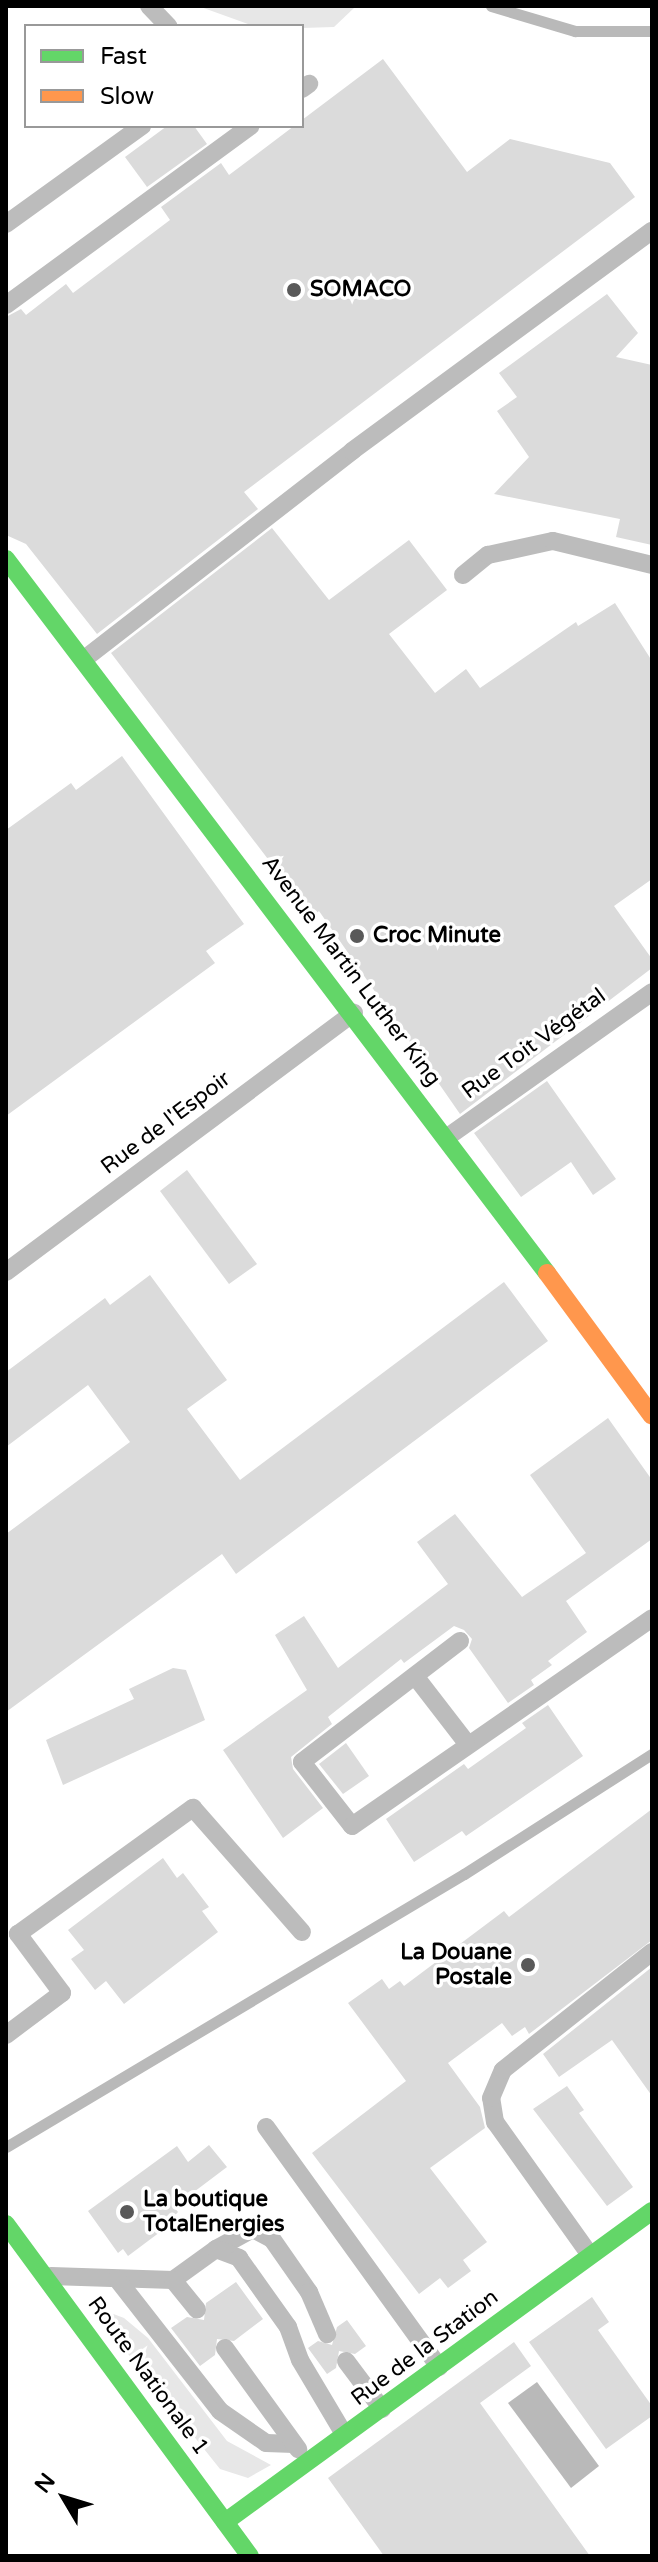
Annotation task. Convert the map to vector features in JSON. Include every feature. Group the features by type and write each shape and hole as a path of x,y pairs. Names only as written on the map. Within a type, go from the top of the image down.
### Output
{"street":[{"name":"Avenue Martin Luther King","path":"6,559 354,1013 652,1416"},
{"name":"Rue de la Station","path":"225,2522 309,2464 652,2211"},
{"name":"Route Nationale 1","path":"6,2224 250,2556"}],"lane":[{"path":"149,6 166,24"},
{"path":"6,224 139,128"},
{"path":"6,305 248,128"},
{"path":"83,660 352,451 652,231"},
{"path":"463,575 488,555 553,541 652,565"},
{"name":"Rue Toit Végétal","path":"446,1138 652,992"},
{"name":"Rue de l'Espoir","path":"6,1272 354,1013"},
{"path":"460,1641 302,1762 352,1826 466,1742 652,1618"},
{"path":"415,1676 466,1742"},
{"path":"6,2035 62,1993 18,1934 193,1808 302,1932"},
{"path":"590,2255 495,2122 491,2098 503,2070 652,1952"},
{"path":"266,2127 439,2367"},
{"path":"44,2276 173,2280 216,2249 253,2229 272,2239 309,2292 327,2334"},
{"path":"216,2249 239,2258 288,2327 300,2360 346,2437"},
{"path":"117,2279 220,2411 266,2443 294,2444"},
{"path":"173,2280 197,2310"},
{"path":"225,2348 309,2464"},
{"path":"346,2361 382,2409"}],"shaded area":[{"path":"198,6 354,6 334,27 248,24"},
{"path":"103,2310 124,2318 148,2338 227,2441 271,2465 248,2478 220,2469 97,2315"},
{"path":"537,2382 599,2466 571,2488 508,2403"}],"building":[{"path":"383,59 467,172 510,139 610,163 635,197 244,492 258,509 97,634 26,544 6,535 6,317 21,309 26,315 66,284 73,293 170,220 161,207 221,163 229,175 291,128 304,128 304,118"},
{"path":"164,128 195,128 207,144 147,187 125,157"},
{"path":"607,294 638,333 616,357 652,365 652,545 616,537 620,519 494,494 529,457 497,411 517,397 499,373"},
{"path":"272,528 329,600 409,540 447,590 389,634 435,693 466,669 480,688 576,622 578,626 615,603 652,661 652,879 614,906 652,959 652,968 460,1114 319,911 312,917 111,653"},
{"path":"122,756 244,924 206,951 215,963 6,1116 6,830 71,783 76,790"},
{"path":"547,1081 616,1179 593,1195 571,1162 521,1197 474,1133"},
{"path":"187,1170 257,1264 229,1284 160,1191"},
{"path":"150,1275 227,1380 187,1409 240,1480 504,1282 548,1341 236,1574 222,1554 6,1712 6,1534 130,1442 88,1385 6,1447 6,1372 105,1298 110,1305"},
{"path":"608,1418 652,1480 652,1539 566,1601 587,1632 548,1661 552,1665 531,1680 534,1685 508,1703 469,1648 472,1639 464,1630 454,1626 404,1663 401,1659 328,1717 332,1724 291,1757 293,1769 323,1808 283,1838 223,1750 307,1690 275,1635 304,1616 338,1668 448,1584 417,1542 455,1514 522,1597 586,1553 530,1475"},
{"path":"173,1668 186,1670 205,1720 63,1785 46,1740 134,1699 129,1689"},
{"path":"548,1705 583,1756 466,1836 462,1831 414,1862 386,1819 464,1764 468,1769 526,1728 522,1723"},
{"path":"346,1743 369,1776 343,1794 319,1764"},
{"path":"652,1809 652,1940 529,2034 525,2027 512,2036 502,2023 448,2063 480,2107 485,2128 430,2168 487,2242 463,2260 471,2271 448,2288 440,2278 419,2294 312,2153 406,2081 348,2003 382,1979 389,1989 400,1981 404,1986 504,1911 509,1917"},
{"path":"163,1858 177,1878 183,1873 209,1907 202,1911 218,1932 124,2004 106,1981 95,1990 71,1959 84,1950 68,1930"},
{"path":"652,1967 652,2096 612,2040 559,2077 543,2054"},
{"path":"567,2086 584,2110 579,2113 633,2187 607,2206 533,2109"},
{"path":"209,2145 227,2167 174,2207 178,2212 160,2232 128,2256 123,2249 118,2253 88,2211 177,2146 188,2162"},
{"path":"236,2282 263,2319 234,2341 217,2339 215,2355 200,2366 171,2328 187,2317 204,2320 206,2303"},
{"path":"592,2297 609,2322 598,2330 652,2406 652,2416 606,2449 529,2342"},
{"path":"347,2320 366,2346 355,2354 339,2351 336,2368 327,2374 308,2348 318,2341 332,2345 337,2327"},
{"path":"514,2342 531,2366 480,2403 590,2556 384,2556 328,2478"}],"waterway":[{"path":"491,6 575,31 652,31"},
{"path":"6,2147 464,1874 652,1754"}],"traffic: fast":[{"path":"6,559 547,1273"},
{"path":"225,2522 652,2211"},
{"path":"6,2224 250,2556"}],"traffic: slow":[{"path":"547,1273 652,1416"}],"place":[{"name":"SOMACO","path":"294,290"},
{"name":"Croc Minute","path":"357,936"},
{"name":"La Douane Postale","path":"528,1965"},
{"name":"La boutique TotalEnergies","path":"127,2212"}]}
